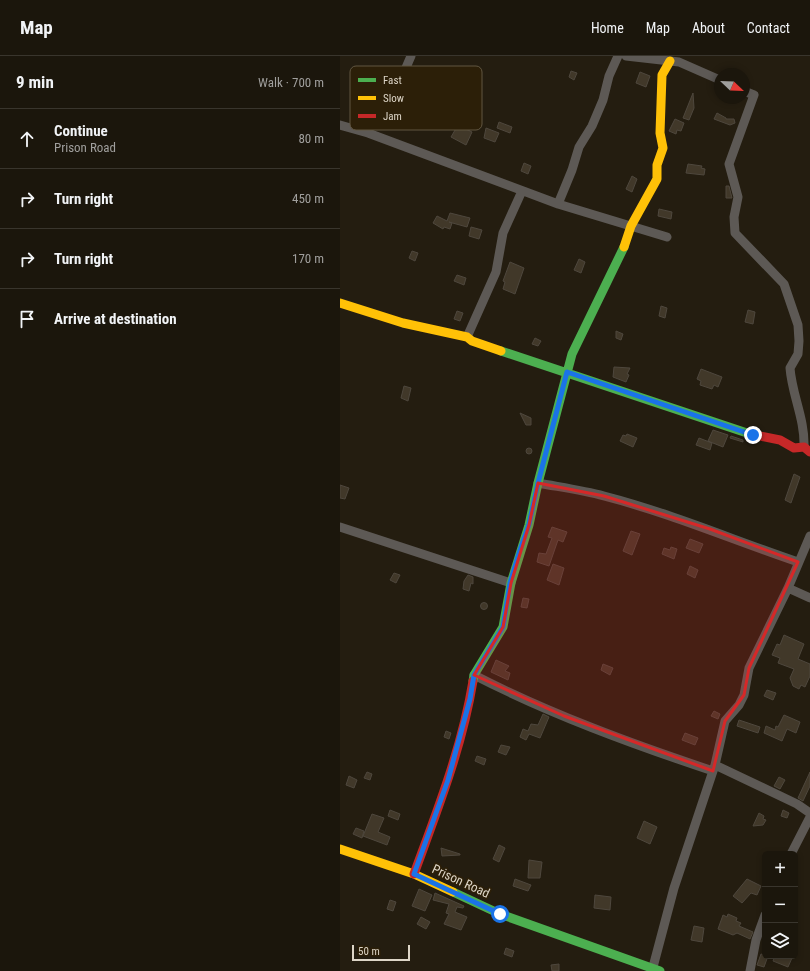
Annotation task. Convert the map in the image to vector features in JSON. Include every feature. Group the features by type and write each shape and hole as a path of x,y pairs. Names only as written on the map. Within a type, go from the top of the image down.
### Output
{"street":[{"path":"407,66 411,56"},
{"path":"558,204 572,170 579,147 592,126 603,100 609,76 618,56"},
{"path":"626,56 679,62 714,77"},
{"path":"414,874 448,780 470,699 474,675 503,627 510,583 529,524 538,483 572,354 624,249 631,226 657,179 657,165 663,148 660,133 662,75 670,61"},
{"path":"340,303 372,316 414,328 467,337 472,341 753,435 780,440 794,448 807,449 790,368 798,354 798,325 784,284 778,276 735,233 734,217 738,197 729,164 754,95 750,93"},
{"path":"340,125 350,128"},
{"path":"358,130 558,204 667,237"},
{"path":"467,337 496,272 503,233 522,191"},
{"path":"538,483 604,496 710,529 746,544 798,562"},
{"path":"340,527 510,583"},
{"path":"656,969 674,888 714,768 725,721 739,705 744,695 750,668 788,588 810,536"},
{"path":"788,588 810,598"},
{"path":"474,675 507,692 564,716 714,768 797,804 810,813"},
{"path":"793,851 810,817"},
{"name":"Prison Road","path":"340,849 414,874 500,914 656,969"},
{"path":"750,971 756,940 762,923"}],"highlighted area":[{"path":"538,483 604,496 710,529 798,562 749,668 744,695 725,721 713,771 564,716 474,675 503,627 511,583 529,525"}],"building":[{"path":"571,71 577,73 574,80 569,77"},
{"path":"640,72 650,76 646,87 636,83"},
{"path":"693,93 694,108 689,120 683,118"},
{"path":"717,113 726,119 734,119 735,123 730,125 714,119"},
{"path":"675,119 684,123 681,131 677,130 676,134 669,131"},
{"path":"499,122 512,127 510,133 497,128"},
{"path":"486,128 499,133 495,142 484,138"},
{"path":"455,130 468,130 472,132 466,145 451,137"},
{"path":"524,163 531,166 528,174 521,171"},
{"path":"688,164 702,166 701,168 705,169 704,175 686,173"},
{"path":"632,176 637,179 632,192 626,189"},
{"path":"726,186 729,186 732,198 726,198"},
{"path":"659,209 672,212 671,219 658,216"},
{"path":"450,213 470,218 467,227 449,222 452,223 450,229 444,227 443,229 433,223 437,216 447,221"},
{"path":"471,227 482,230 479,239 469,236"},
{"path":"412,251 418,253 415,261 409,258"},
{"path":"579,259 585,262 581,273 574,270"},
{"path":"510,262 524,268 515,294 503,289 505,282 503,281"},
{"path":"457,275 466,278 464,285 454,281"},
{"path":"661,306 667,308 665,318 659,316"},
{"path":"748,310 755,312 753,324 745,322"},
{"path":"457,311 463,313 460,321 454,319"},
{"path":"616,331 623,334 621,340 616,338"},
{"path":"535,338 541,341 538,346 532,344"},
{"path":"614,367 630,368 627,374 629,375 626,382 613,377"},
{"path":"701,369 722,377 718,387 714,385 712,389 700,385 701,381 697,379"},
{"path":"404,386 411,388 408,401 401,398"},
{"path":"520,413 531,418 531,425 526,425"},
{"path":"713,430 728,435 723,447 708,441"},
{"path":"627,434 637,438 633,447 620,441 623,435 626,436"},
{"path":"731,436 743,440 743,442 730,438"},
{"path":"699,438 712,443 710,450 696,445"},
{"path":"529,448 532,451 529,454 526,451"},
{"path":"794,474 800,477 791,503 785,500"},
{"path":"340,485 349,488 345,499 340,498"},
{"path":"552,527 567,532 563,542 558,540 549,566 537,562 539,553 546,554 552,538 548,537"},
{"path":"631,531 640,534 632,555 623,551"},
{"path":"690,539 703,544 699,553 686,548"},
{"path":"671,547 677,549 674,559 662,554 664,548 670,550"},
{"path":"553,564 564,568 559,585 547,580"},
{"path":"690,566 698,570 695,578 687,574"},
{"path":"394,573 400,575 396,583 390,580"},
{"path":"468,575 473,577 473,584 471,583 469,591 463,589 464,581"},
{"path":"523,598 529,599 527,608 521,607"},
{"path":"484,603 487,606 484,609 481,606"},
{"path":"784,635 804,644 798,659 810,664 810,676 805,687 801,685 799,689 793,686 790,678 794,669 778,663 780,658 772,655 777,644 780,645"},
{"path":"496,660 509,666 505,671 510,673 508,680 491,672"},
{"path":"603,664 613,668 610,675 601,670"},
{"path":"767,690 776,693 773,700 764,696"},
{"path":"714,711 720,714 718,719 711,716"},
{"path":"543,714 549,717 540,738 529,734 526,740 520,737 523,729 528,731 531,724 538,725"},
{"path":"784,715 800,722 796,733 787,729 782,741 764,733 766,726 775,730 776,726 778,727"},
{"path":"739,720 760,727 758,733 737,726"},
{"path":"446,731 451,733 449,739 444,737"},
{"path":"685,733 698,738 695,745 682,740"},
{"path":"501,745 510,747 506,755 498,752"},
{"path":"477,756 486,759 484,765 475,761"},
{"path":"367,772 372,774 370,780 364,778"},
{"path":"810,772 810,786 803,801 798,798"},
{"path":"349,776 357,780 354,788 346,785"},
{"path":"779,777 785,780 780,789 774,786"},
{"path":"390,810 400,814 398,820 388,816"},
{"path":"783,810 789,813 787,818 781,816"},
{"path":"759,813 764,816 763,819 766,820 763,825 753,826"},
{"path":"372,814 384,818 378,832 390,837 387,845 363,836"},
{"path":"644,821 657,827 650,844 637,838"},
{"path":"356,828 364,831 362,838 353,834"},
{"path":"499,845 505,848 499,862 493,859"},
{"path":"441,848 460,854 460,855 442,856"},
{"path":"529,860 542,862 540,878 528,878"},
{"path":"515,879 531,885 528,891 513,886"},
{"path":"747,879 761,886 757,895 751,893 742,903 733,896"},
{"path":"419,889 432,895 425,911 412,906"},
{"path":"435,893 464,906 463,908 457,907 455,912 467,917 461,930 444,924 449,914 446,913 449,904 433,900"},
{"path":"595,895 611,897 610,910 594,908"},
{"path":"390,900 396,902 393,911 387,909"},
{"path":"728,914 737,918 736,921 741,923 739,926 753,932 750,939 737,933 733,935 718,929 723,915 727,917"},
{"path":"421,917 430,922 426,929 417,924"},
{"path":"694,926 704,928 702,942 691,940"},
{"path":"506,948 514,951 512,957 504,954"},
{"path":"762,954 762,959 767,959 764,967 757,965"},
{"path":"774,959 792,959 788,967 773,961"},
{"path":"559,964 559,971 552,971 551,965"}],"traffic: fast":[{"path":"473,681 474,675 503,627 511,583 529,525 538,483 572,354 624,247"},
{"path":"501,351 750,434"},
{"path":"453,892 500,914 660,971"}],"traffic: slow":[{"path":"624,247 631,226 657,179 657,165 663,148 660,133 662,75 670,61"},
{"path":"340,303 403,323 467,337 472,341 501,351"},
{"path":"340,849 414,874 453,892"}],"traffic: jam":[{"path":"750,434 780,440 794,448 804,447 810,452"},
{"path":"414,874 456,755 473,681"}],"route":[{"path":"500,914 414,874 448,780 470,699 474,675 503,627 510,583 529,524 538,483 567,372 753,435"}]}
